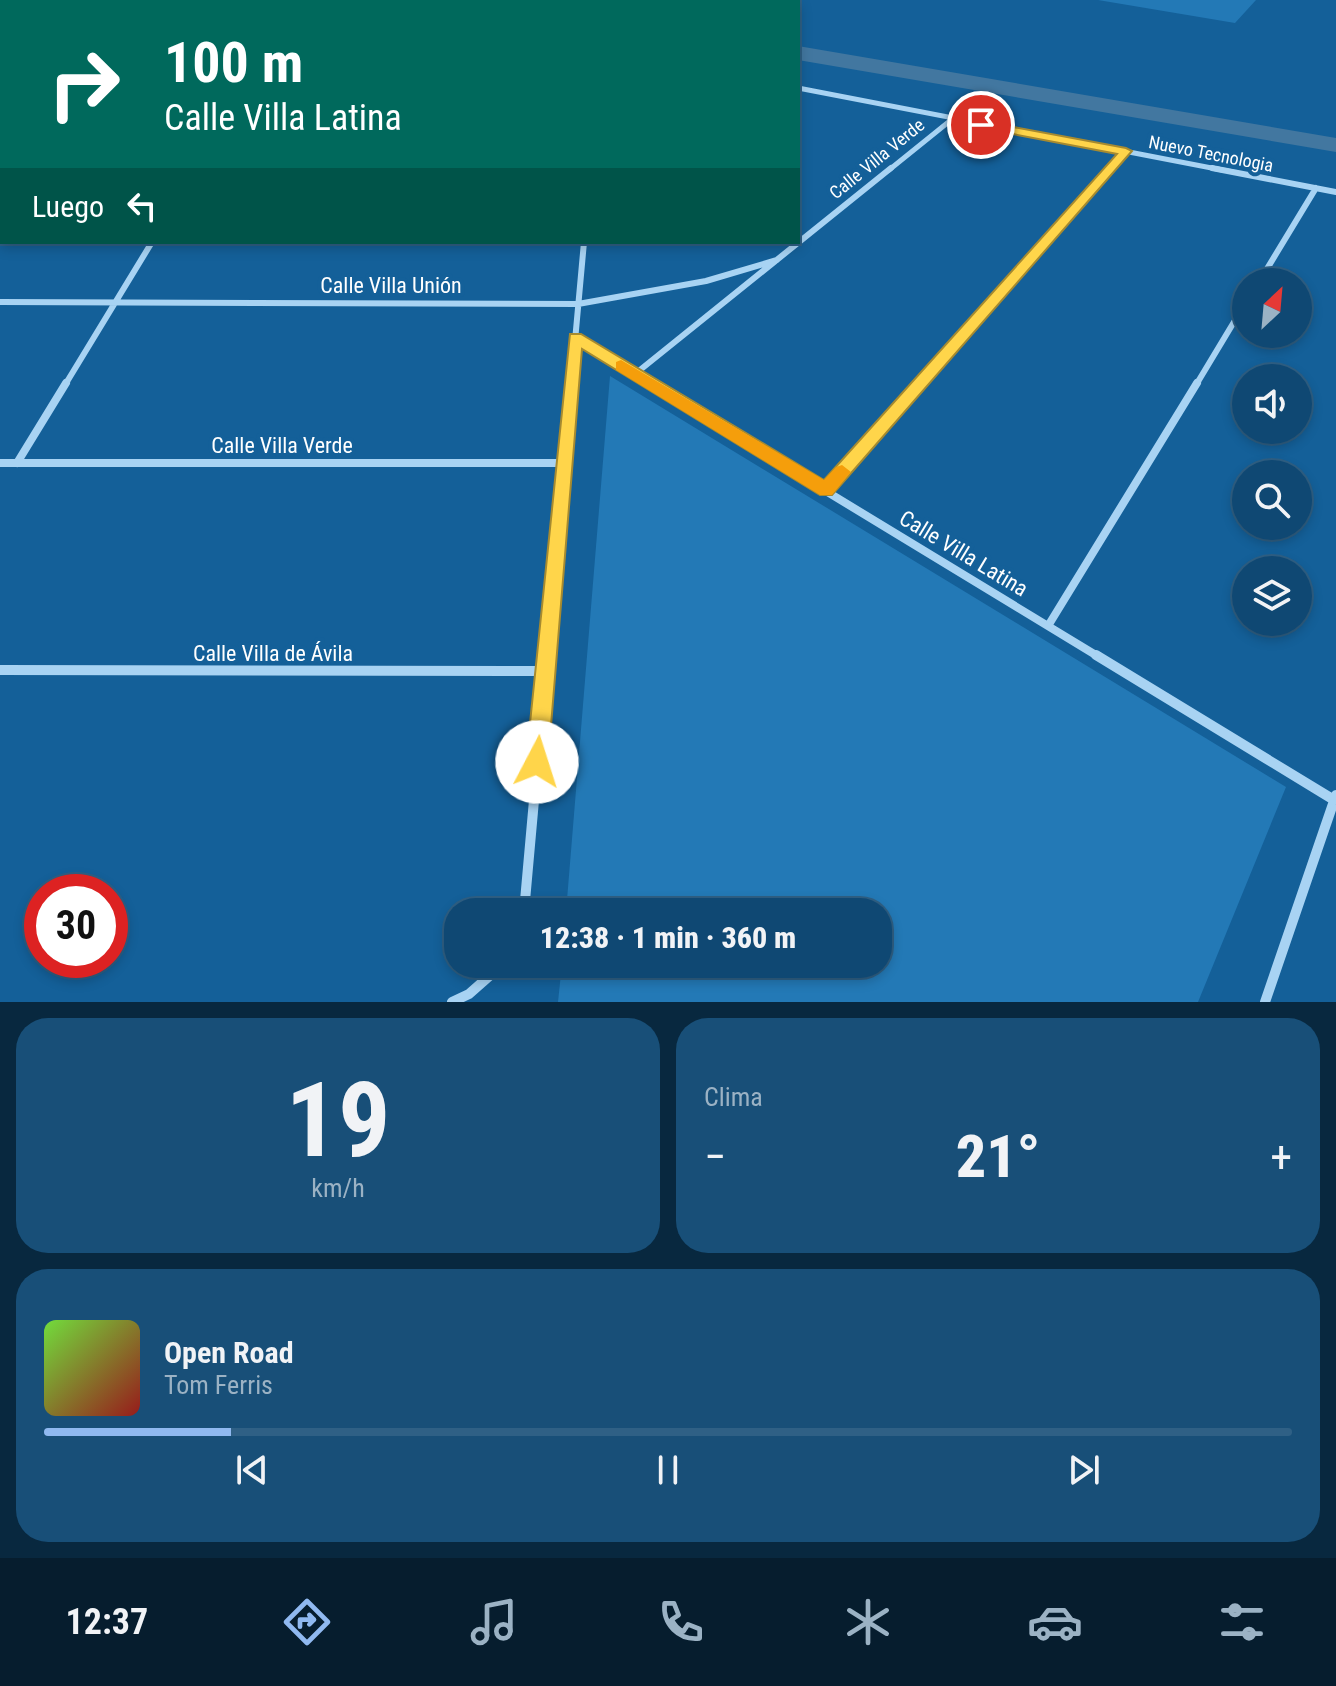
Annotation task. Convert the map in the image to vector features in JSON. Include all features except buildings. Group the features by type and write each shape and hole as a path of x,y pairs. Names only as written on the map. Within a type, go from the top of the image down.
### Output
{"street":[{"name":"Nuevo Tecnologia","path":"800,89 1336,192"},
{"name":"Calle Villa Verde","path":"800,241 951,120"},
{"path":"826,490 1126,151"},
{"path":"1267,268 1316,188"},
{"path":"17,463 151,244"},
{"path":"525,898 584,244"},
{"name":"Calle Villa Verde","path":"635,374 797,244"},
{"name":"Calle Villa Unión","path":"0,302 578,304 706,281 777,260"},
{"path":"1048,626 1232,325"},
{"name":"Calle Villa Latina","path":"575,338 1335,797"},
{"name":"Calle Villa Verde","path":"0,463 564,463"},
{"name":"Calle Villa de Ávila","path":"0,670 545,671"},
{"path":"1265,1002 1335,797"},
{"path":"452,1002 469,994 487,978"}],"shaded area":[{"path":"1098,0 1256,0 1235,23"},
{"path":"610,376 1286,787 1198,1002 558,1002 561,978 892,978 892,898 567,898"}],"waterway":[{"path":"800,53 1336,145"}],"slow traffic":[{"path":"621,366 826,490 842,472"}],"route":[{"path":"537,762 575,338 826,490 1126,151 981,125"}]}
